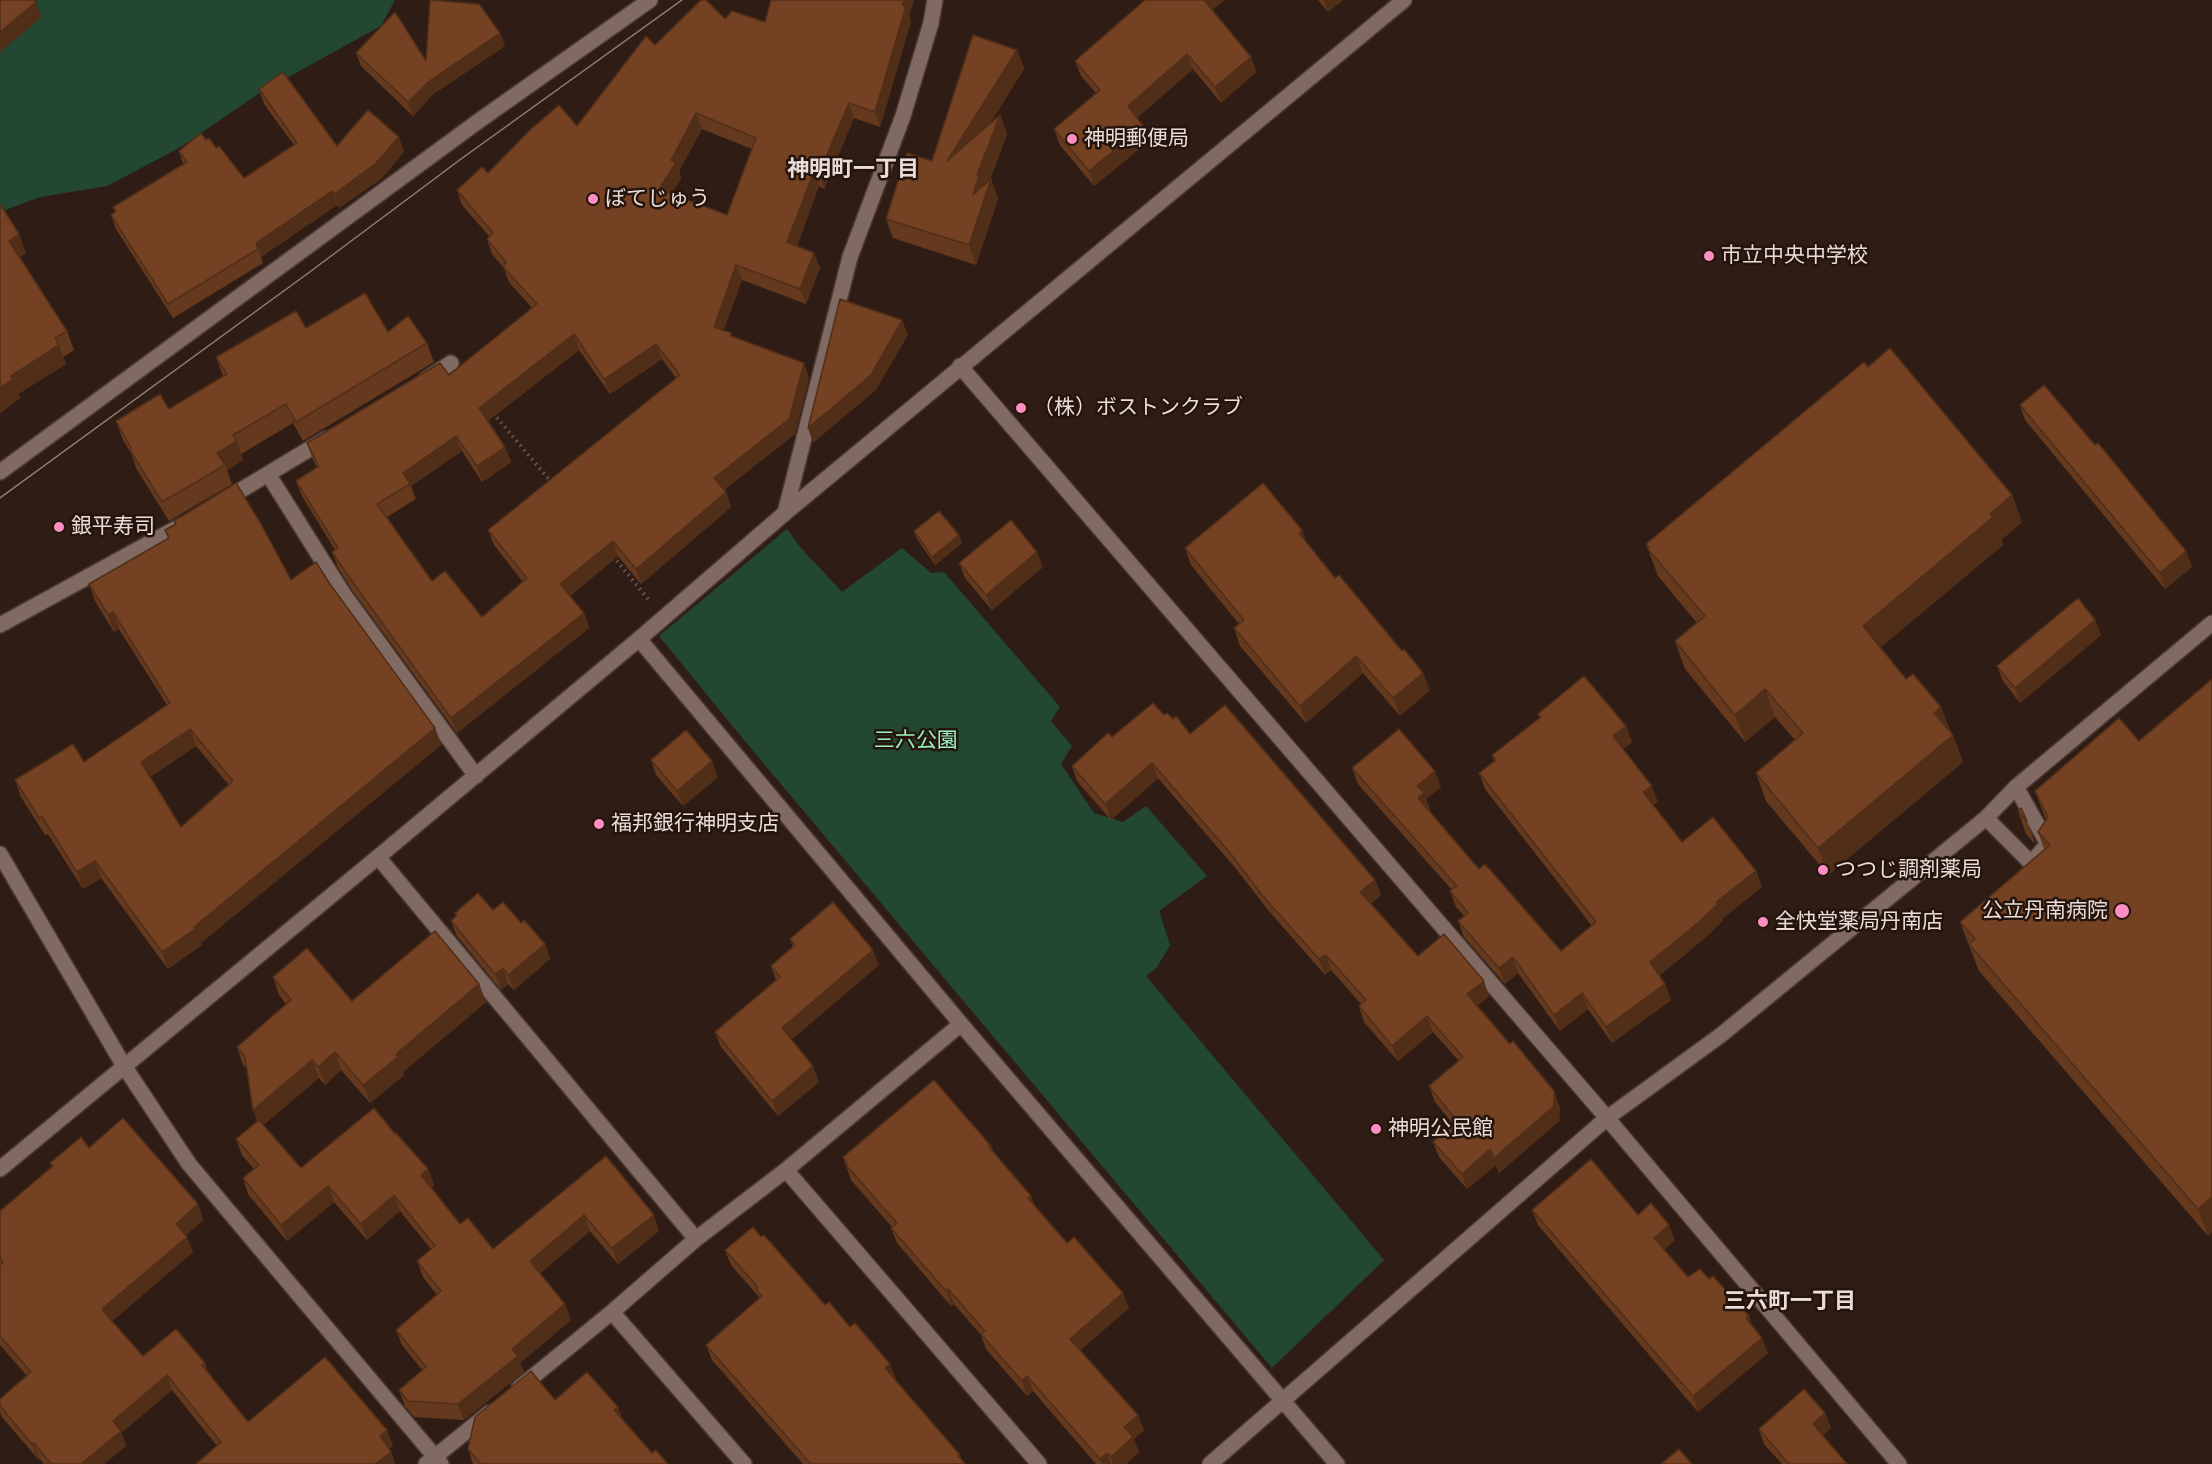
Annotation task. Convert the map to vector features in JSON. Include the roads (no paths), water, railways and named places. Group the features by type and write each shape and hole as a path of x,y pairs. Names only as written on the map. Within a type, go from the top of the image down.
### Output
{"street":[{"path":"0,472 480,120 650,0"},
{"path":"785,513 850,257 903,116 931,23 935,0"},
{"path":"0,1169 476,776 960,366 1404,0"},
{"path":"411,388 451,363"},
{"path":"960,366 1607,1118 1899,1464"},
{"path":"0,625 204,512 340,431"},
{"path":"268,474 344,595 476,776"},
{"path":"1210,1464 1607,1118 1721,1035 1986,818 2016,787 2212,622"},
{"path":"639,639 961,1024 1337,1464"},
{"path":"1986,818 2031,863 2048,844 2016,787"},
{"path":"0,854 124,1066 189,1164 434,1462 501,1402 612,1312 696,1239 786,1170 961,1024"},
{"path":"378,857 696,1239"},
{"path":"786,1170 1039,1464"},
{"path":"612,1312 744,1464"}],"tram line":[{"path":"0,498 461,159 682,0"}],"place":[{"name":"神明郵便局","path":"1072,139"},
{"name":"ぼてじゅう","path":"593,199"},
{"name":"市立中央中学校","path":"1709,256"},
{"name":"（株）ボストンクラブ","path":"1021,408"},
{"name":"銀平寿司","path":"59,527"},
{"name":"福邦銀行神明支店","path":"599,824"},
{"name":"つつじ調剤薬局","path":"1823,870"},
{"name":"公立丹南病院","path":"2122,911"},
{"name":"全快堂薬局丹南店","path":"1763,922"},
{"name":"神明公民館","path":"1376,1129"}],"district":[{"name":"神明町一丁目","path":"853,170"},
{"name":"三六町一丁目","path":"1790,1302"}],"park label":[{"name":"三六公園","path":"916,741"}]}
